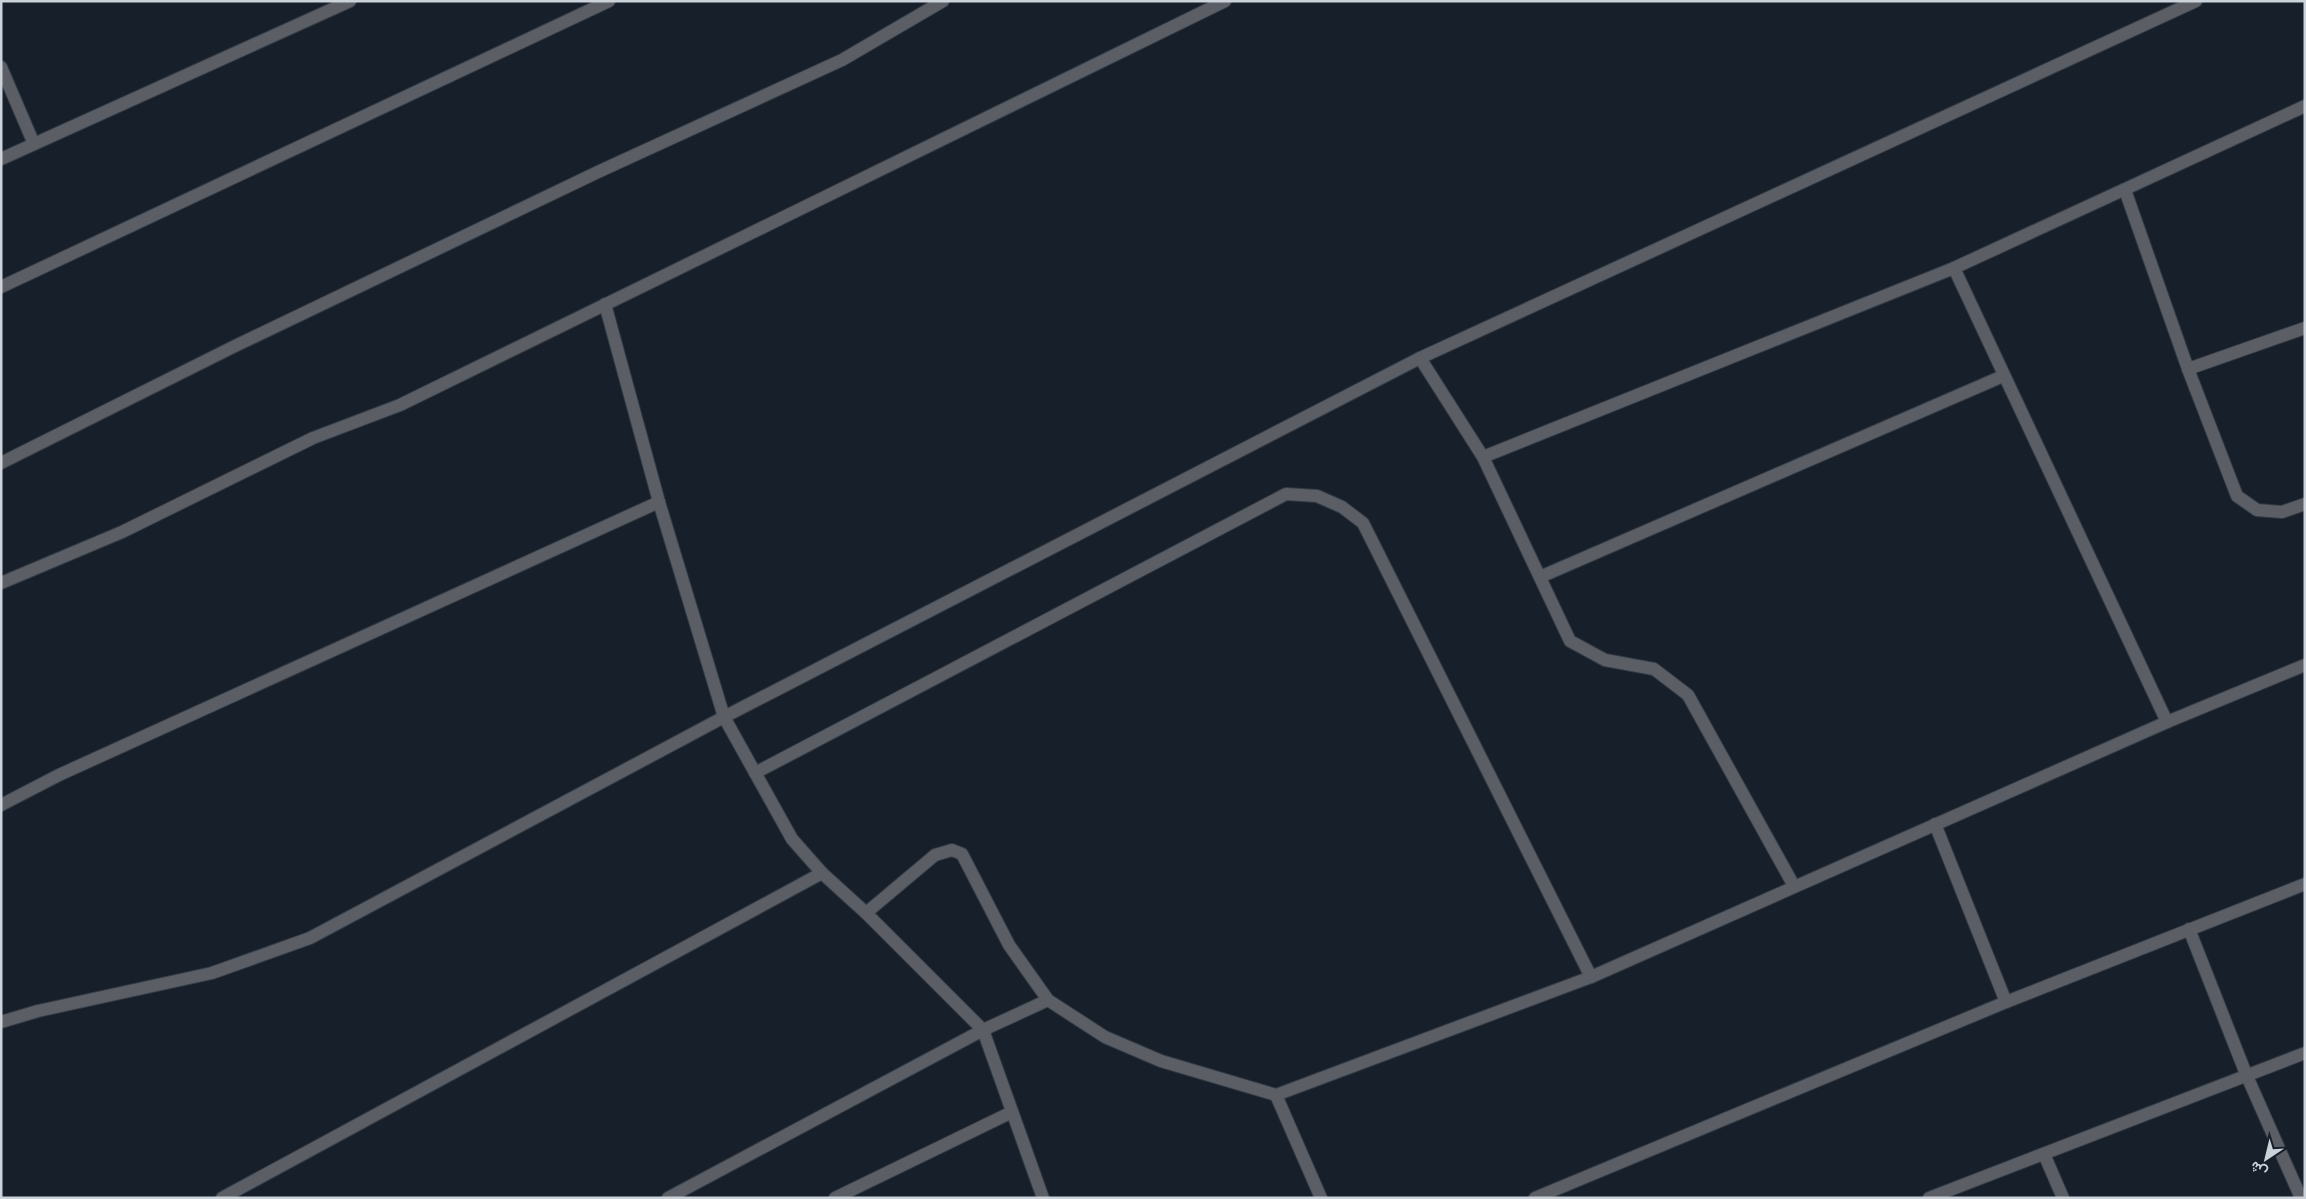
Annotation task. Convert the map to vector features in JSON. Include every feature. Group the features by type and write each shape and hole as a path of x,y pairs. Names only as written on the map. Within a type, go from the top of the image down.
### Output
{"street":[{"path":"1,159 350,1"},
{"path":"1,287 609,1"},
{"path":"1,463 235,346 600,171 842,60 943,1"},
{"path":"1,583 122,532 313,438 400,405 1225,1"},
{"path":"1,1022 38,1011 212,973 310,938 724,717 1420,358 2196,1"},
{"path":"1,68 34,144"},
{"path":"1483,457 1954,268 2305,106"},
{"path":"2125,190 2188,369 2237,496 2257,510 2282,512 2305,504"},
{"path":"1954,268 2003,376 2167,722"},
{"path":"605,304 659,502 724,717 792,839 822,873 866,913 984,1030 1043,1198"},
{"path":"2188,369 2305,328"},
{"path":"1420,358 1483,457 1570,641 1604,660 1654,669 1688,695 1794,886"},
{"path":"1540,577 2003,376"},
{"path":"755,772 1286,494 1317,496 1342,507 1363,523 1591,977"},
{"path":"1,805 59,775 659,502"},
{"path":"866,913 935,855 952,850 962,854 1010,945 1048,1000 1105,1037 1161,1061 1276,1095 1591,977 2167,722 2305,665"},
{"path":"1935,824 2006,1002"},
{"path":"222,1198 822,873"},
{"path":"1535,1198 2006,1002 2305,884"},
{"path":"2189,930 2246,1074 2301,1198"},
{"path":"668,1198 984,1030 1048,1000"},
{"path":"1929,1198 2246,1074 2305,1053"},
{"path":"1276,1095 1321,1198"},
{"path":"835,1198 1012,1112"},
{"path":"2044,1154 2063,1198"}]}
